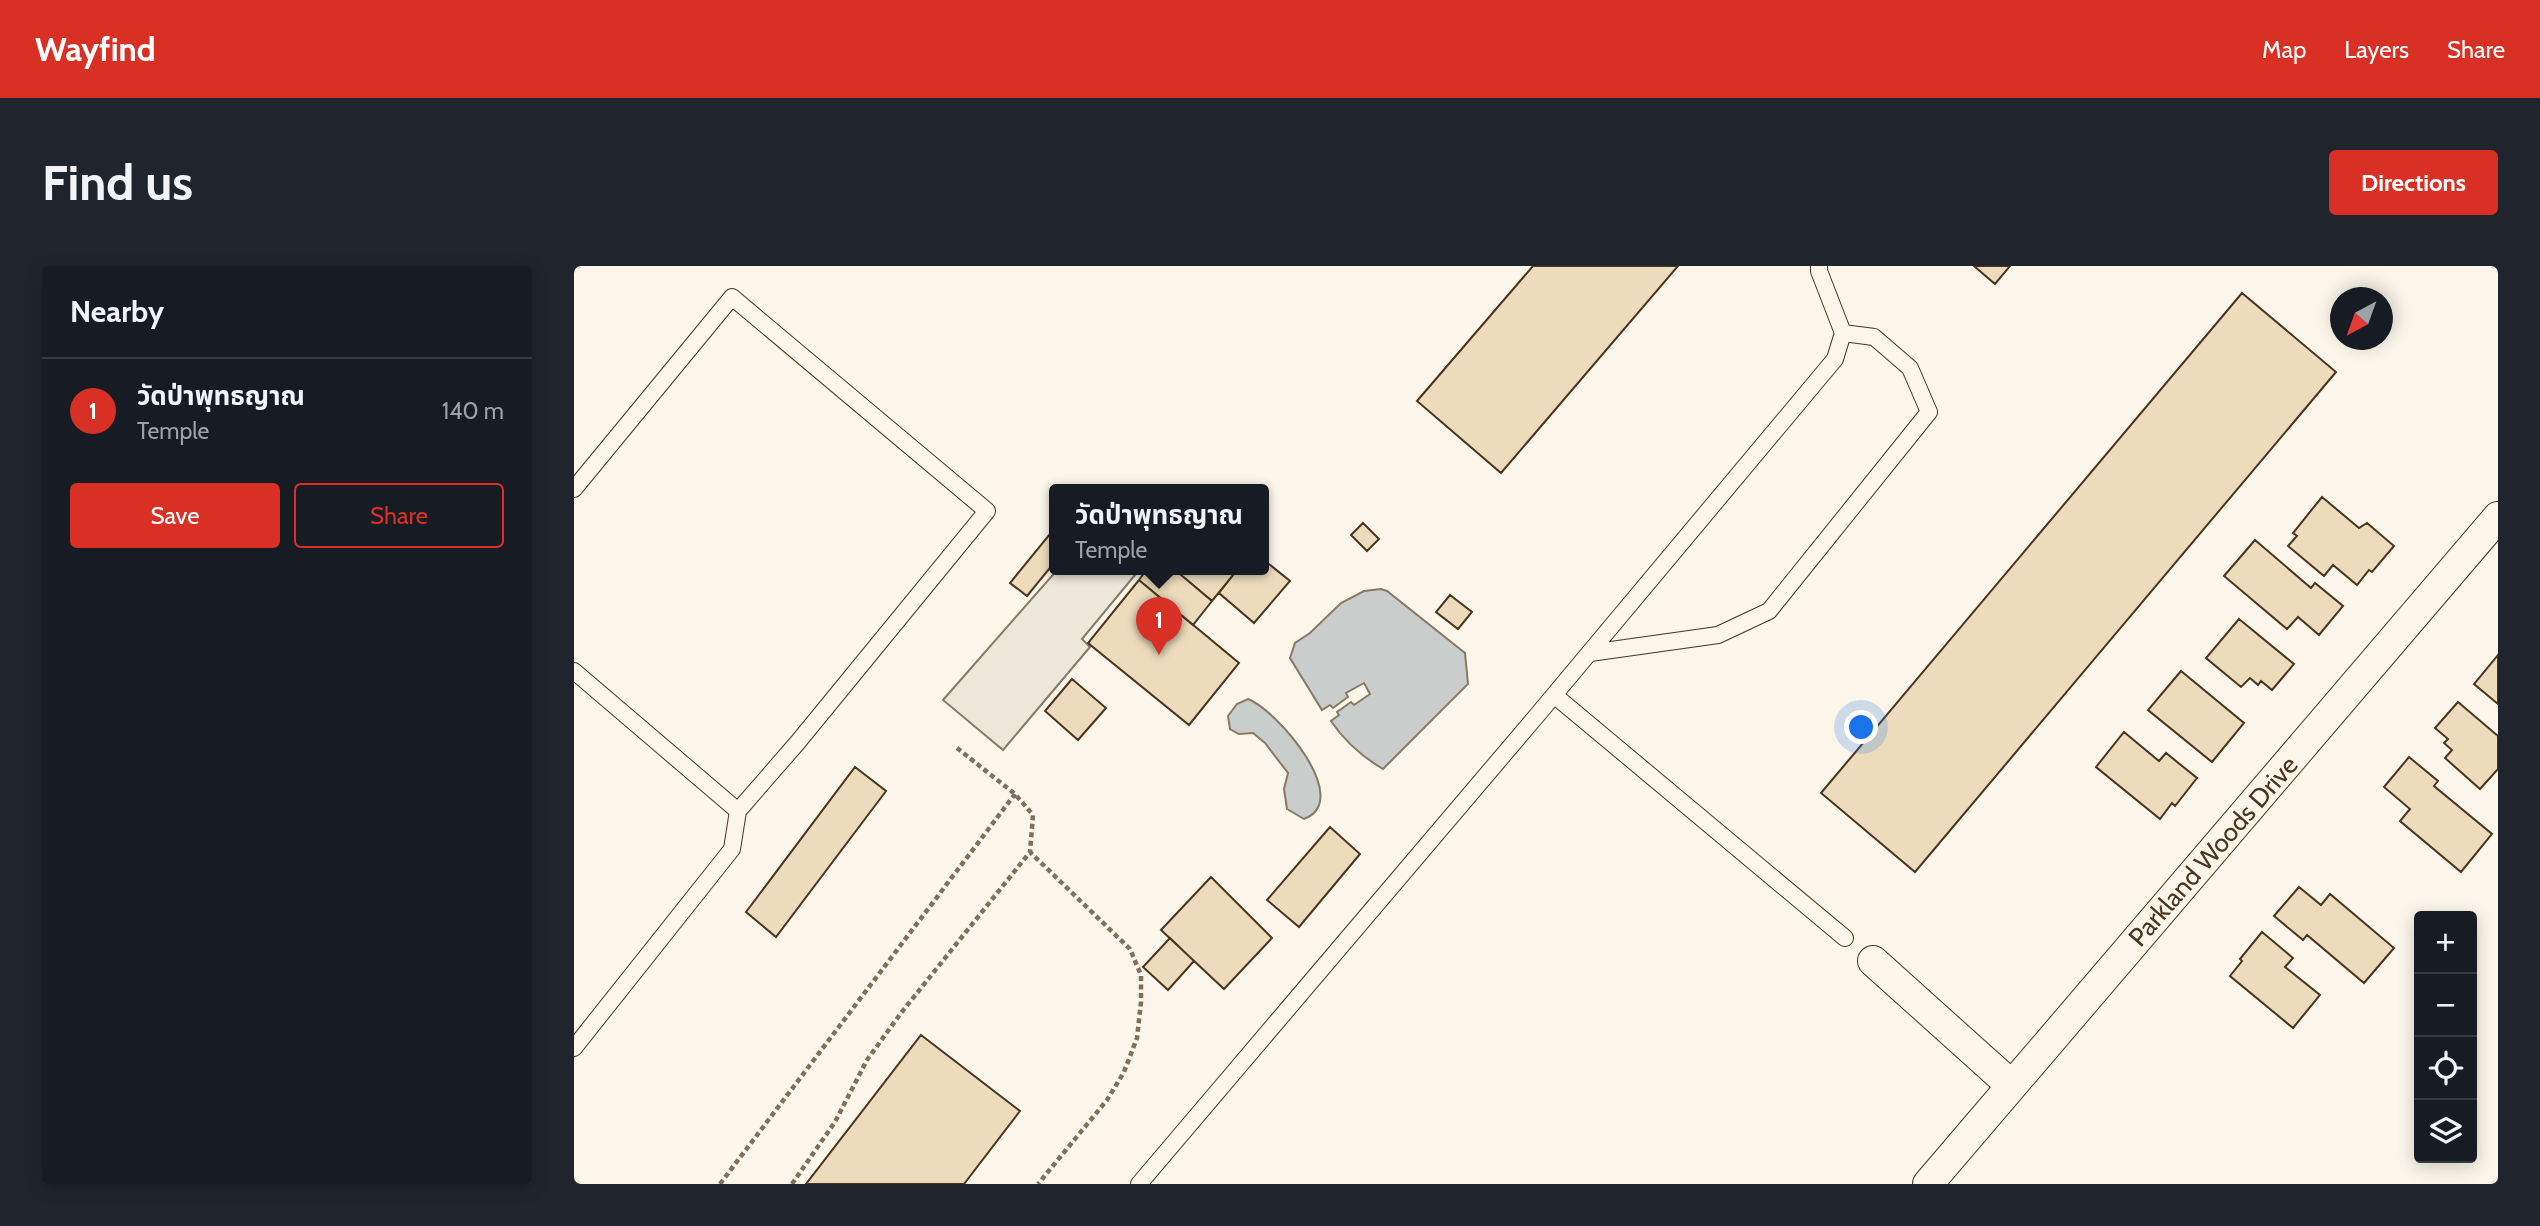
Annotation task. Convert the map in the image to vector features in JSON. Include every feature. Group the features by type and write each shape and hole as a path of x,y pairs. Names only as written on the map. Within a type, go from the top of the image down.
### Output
{"street":[{"name":"Parkland Woods Drive","path":"1928,1184 2498,517"},
{"path":"1872,961 2011,1085"}],"lane":[{"path":"1139,1184 1590,653 1835,359 1843,333 1819,266"},
{"path":"574,489 732,297 986,511 798,742 738,811 732,849 574,1048"},
{"path":"1590,653 1718,635 1769,611 1877,478 1928,412 1910,368 1874,337 1843,333"},
{"path":"574,671 738,811"},
{"path":"1554,695 1845,938"}],"path":[{"path":"792,1184 835,1122 867,1060 901,1013 1030,852 1032,815 1015,794 957,748"},
{"path":"720,1184 1015,794"},
{"path":"1030,852 1130,949 1141,975 1137,1038 1124,1072 1107,1100 1038,1184"}],"shaded area":[{"path":"1053,575 1135,575 1082,639 1090,647 1003,750 943,700"},
{"path":"1381,589 1465,653 1468,684 1383,769 1354,748 1331,721 1339,715 1337,712 1351,702 1354,705 1370,694 1364,683 1346,693 1348,697 1333,708 1330,705 1322,710 1290,658 1295,643 1310,633 1341,603 1364,591"},
{"path":"1248,699 1261,707 1292,737 1316,776 1320,794 1317,809 1304,819 1287,809 1284,789 1288,773 1265,743 1253,733 1239,734 1230,729 1228,716 1237,704"}],"building":[{"path":"1533,266 1678,266 1501,473 1417,401"},
{"path":"1974,266 2010,266 1995,284"},
{"path":"2242,293 2336,372 1915,872 1821,793"},
{"path":"2322,497 2359,528 2367,523 2394,546 2357,585 2333,565 2324,576 2288,546 2297,536 2293,533"},
{"path":"1363,523 1379,539 1367,551 1351,535"},
{"path":"1049,535 1049,569 1027,596 1010,583"},
{"path":"2255,540 2311,588 2315,583 2343,606 2319,635 2298,617 2287,629 2224,576"},
{"path":"1269,564 1290,581 1254,623 1219,593 1233,575 1269,575"},
{"path":"1143,575 1181,575 1212,601 1193,625 1139,580"},
{"path":"1181,575 1233,575 1212,601"},
{"path":"1139,580 1239,663 1189,725 1088,643"},
{"path":"1450,595 1472,612 1458,629 1436,612"},
{"path":"2239,619 2294,664 2272,690 2261,681 2258,685 2250,678 2241,687 2206,658"},
{"path":"2498,655 2498,704 2474,684"},
{"path":"2181,671 2244,723 2212,762 2148,710"},
{"path":"1072,679 1106,708 1078,740 1045,711"},
{"path":"2458,702 2498,736 2498,769 2480,789 2445,758 2452,750 2444,743 2448,739 2435,728"},
{"path":"2124,732 2159,761 2166,753 2197,778 2175,806 2172,803 2160,819 2096,767"},
{"path":"2409,757 2438,781 2434,786 2492,834 2461,872 2400,821 2410,809 2384,787"},
{"path":"855,767 886,791 776,937 746,912"},
{"path":"1330,827 1360,854 1299,927 1267,900"},
{"path":"1211,877 1272,938 1224,989 1161,930"},
{"path":"2299,887 2321,905 2330,894 2394,948 2364,983 2307,935 2303,940 2274,916"},
{"path":"2262,932 2293,958 2285,967 2320,995 2293,1028 2230,976"},
{"path":"1170,938 1194,961 1168,990 1143,967"},
{"path":"921,1035 1020,1111 964,1184 806,1184"}],"place":[{"name":"วัดป่าพุทธญาณ","path":"1159,655"}]}
